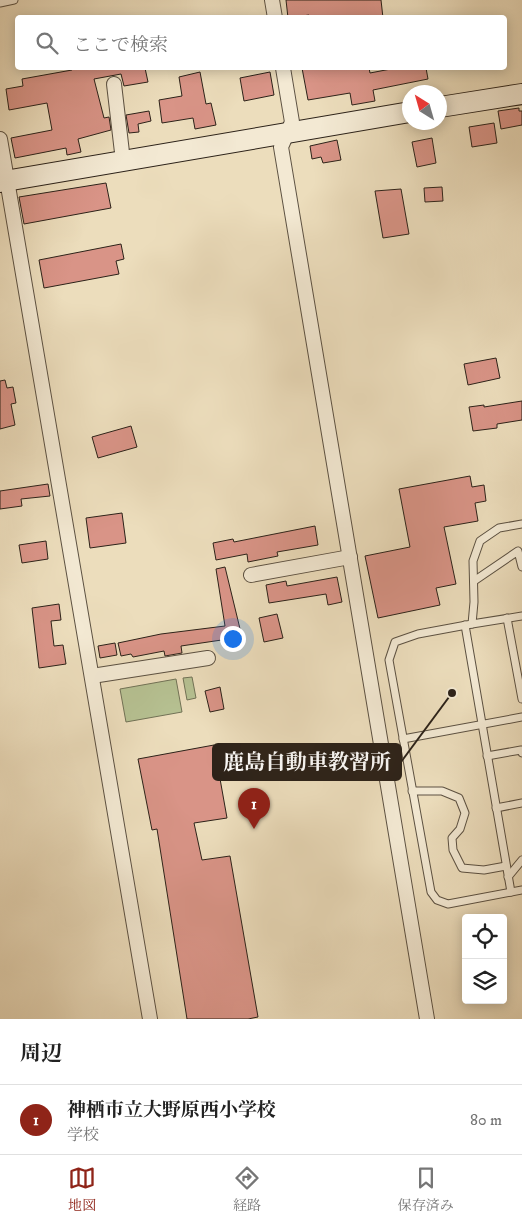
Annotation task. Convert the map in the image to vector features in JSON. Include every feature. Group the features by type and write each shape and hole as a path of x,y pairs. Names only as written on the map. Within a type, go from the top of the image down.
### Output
{"street":[{"path":"272,0 274,15"},
{"path":"283,70 292,122 281,147 427,1019"},
{"path":"114,84 123,161"},
{"path":"447,106 522,94"},
{"path":"4,181 402,113"},
{"path":"0,139 4,181 92,676 150,1019"},
{"path":"251,575 350,557"},
{"path":"92,676 208,658"}],"lane":[{"path":"0,2 14,0"},
{"path":"511,892 487,756 468,625 474,602 473,561 480,541 499,528 522,524"},
{"path":"474,581 518,551 522,567"},
{"path":"522,616 418,634 394,642 389,660 431,892 437,900 448,904 522,890"},
{"path":"507,618 522,699"},
{"path":"403,740 522,717"},
{"path":"487,756 521,750 522,753"},
{"path":"412,791 442,792 459,798 466,813 460,829 452,838 453,850 462,868 484,870 506,866"},
{"path":"496,808 522,803"},
{"path":"508,877 522,860"}],"green space":[{"path":"192,677 196,698 187,700 183,678"},
{"path":"176,679 182,712 126,722 120,689"}],"building":[{"path":"286,0 381,0 383,15 309,15 288,15"},
{"path":"72,70 145,70 148,82 124,86 121,74 94,79 104,118 109,117 111,130 78,139 81,152 67,155 66,148 15,158 11,138 52,130 47,103 9,110 6,89 23,86 22,79"},
{"path":"302,70 369,70 370,73 386,70 426,70 428,79 373,90 375,101 352,105 350,93 308,100"},
{"path":"200,72 206,104 211,103 216,125 195,129 193,118 162,123 159,100 182,96 179,77"},
{"path":"270,72 274,95 244,101 240,78"},
{"path":"519,108 519,111 522,111 522,125 501,129 498,111"},
{"path":"149,111 151,121 138,124 139,132 129,133 126,115"},
{"path":"494,123 497,143 472,147 469,127"},
{"path":"432,138 436,163 417,167 412,142"},
{"path":"337,140 341,160 323,163 321,157 312,159 310,146"},
{"path":"106,183 111,208 24,224 19,197"},
{"path":"442,187 443,201 425,202 424,188"},
{"path":"401,189 409,234 383,238 375,191"},
{"path":"121,244 124,259 116,261 119,274 44,288 39,260"},
{"path":"496,358 500,378 468,385 464,364"},
{"path":"5,380 7,388 13,387 16,403 11,404 15,425 0,429 0,381"},
{"path":"522,401 522,420 497,424 497,428 473,431 469,407 484,405 484,407"},
{"path":"131,426 137,447 98,458 92,437"},
{"path":"470,476 472,487 484,485 486,501 475,503 478,521 444,527 456,584 436,588 440,605 378,618 365,556 410,547 399,489"},
{"path":"48,484 50,496 21,499 22,506 0,509 0,491"},
{"path":"122,513 126,543 90,548 86,518"},
{"path":"315,526 318,545 277,552 278,556 248,562 247,554 216,560 213,543 233,539 234,542"},
{"path":"46,541 48,559 22,563 19,545"},
{"path":"225,567 242,637 181,646 182,653 165,656 164,651 133,657 131,654 121,656 118,643 161,634 225,626 216,569"},
{"path":"337,577 342,602 328,605 326,594 269,603 266,585 286,581 287,586"},
{"path":"59,604 61,620 51,621 54,646 63,645 66,664 39,668 32,608"},
{"path":"277,614 283,638 264,642 259,618"},
{"path":"115,643 117,655 100,658 98,646"},
{"path":"220,687 224,709 210,712 205,691"},
{"path":"214,745 227,818 194,823 202,860 230,856 258,1017 248,1019 187,1019 157,829 152,830 138,759"}],"place":[{"name":"鹿島自動車教習所","path":"452,693"},
{"name":"神栖市立大野原西小学校","path":"254,829"}]}
